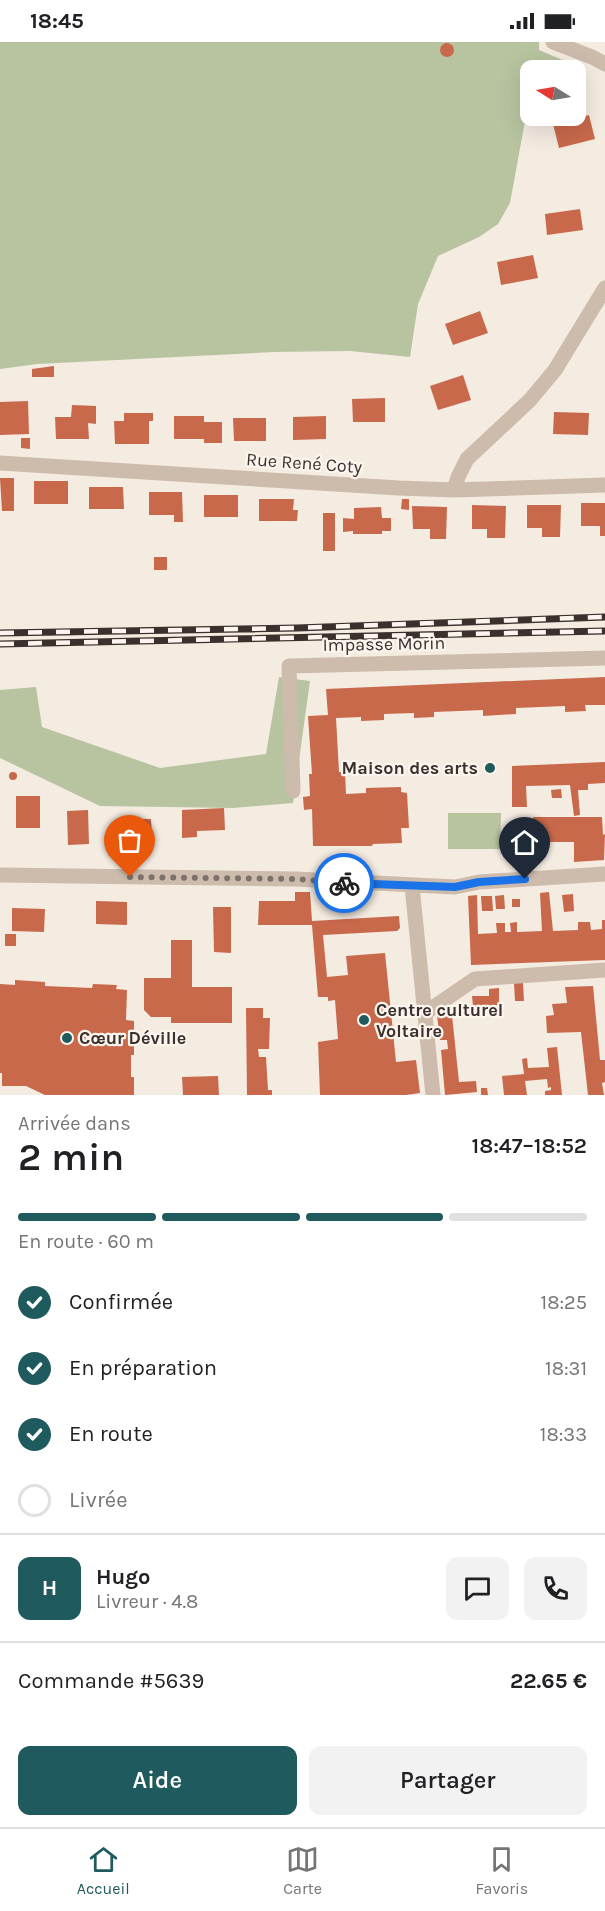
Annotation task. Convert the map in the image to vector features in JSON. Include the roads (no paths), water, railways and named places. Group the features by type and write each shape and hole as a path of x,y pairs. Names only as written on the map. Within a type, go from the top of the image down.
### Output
{"street":[{"path":"553,42 605,64"},
{"path":"454,489 468,459 530,400 555,370 605,288"},
{"name":"Rue René Coty","path":"0,463 354,486 454,489 605,485"},
{"name":"Impasse Morin","path":"293,791 289,666 605,658"},
{"path":"0,875 296,879 455,887 479,882 605,874"},
{"path":"412,886 433,1095"},
{"path":"425,1013 475,979 605,970"}],"railway":[{"path":"0,633 297,628 605,617"},
{"path":"0,644 605,631"}],"place":[{"name":"Maison des arts","path":"490,768"},
{"name":"Centre culturel Voltaire","path":"364,1020"},
{"name":"Cœur Déville","path":"67,1038"}]}
